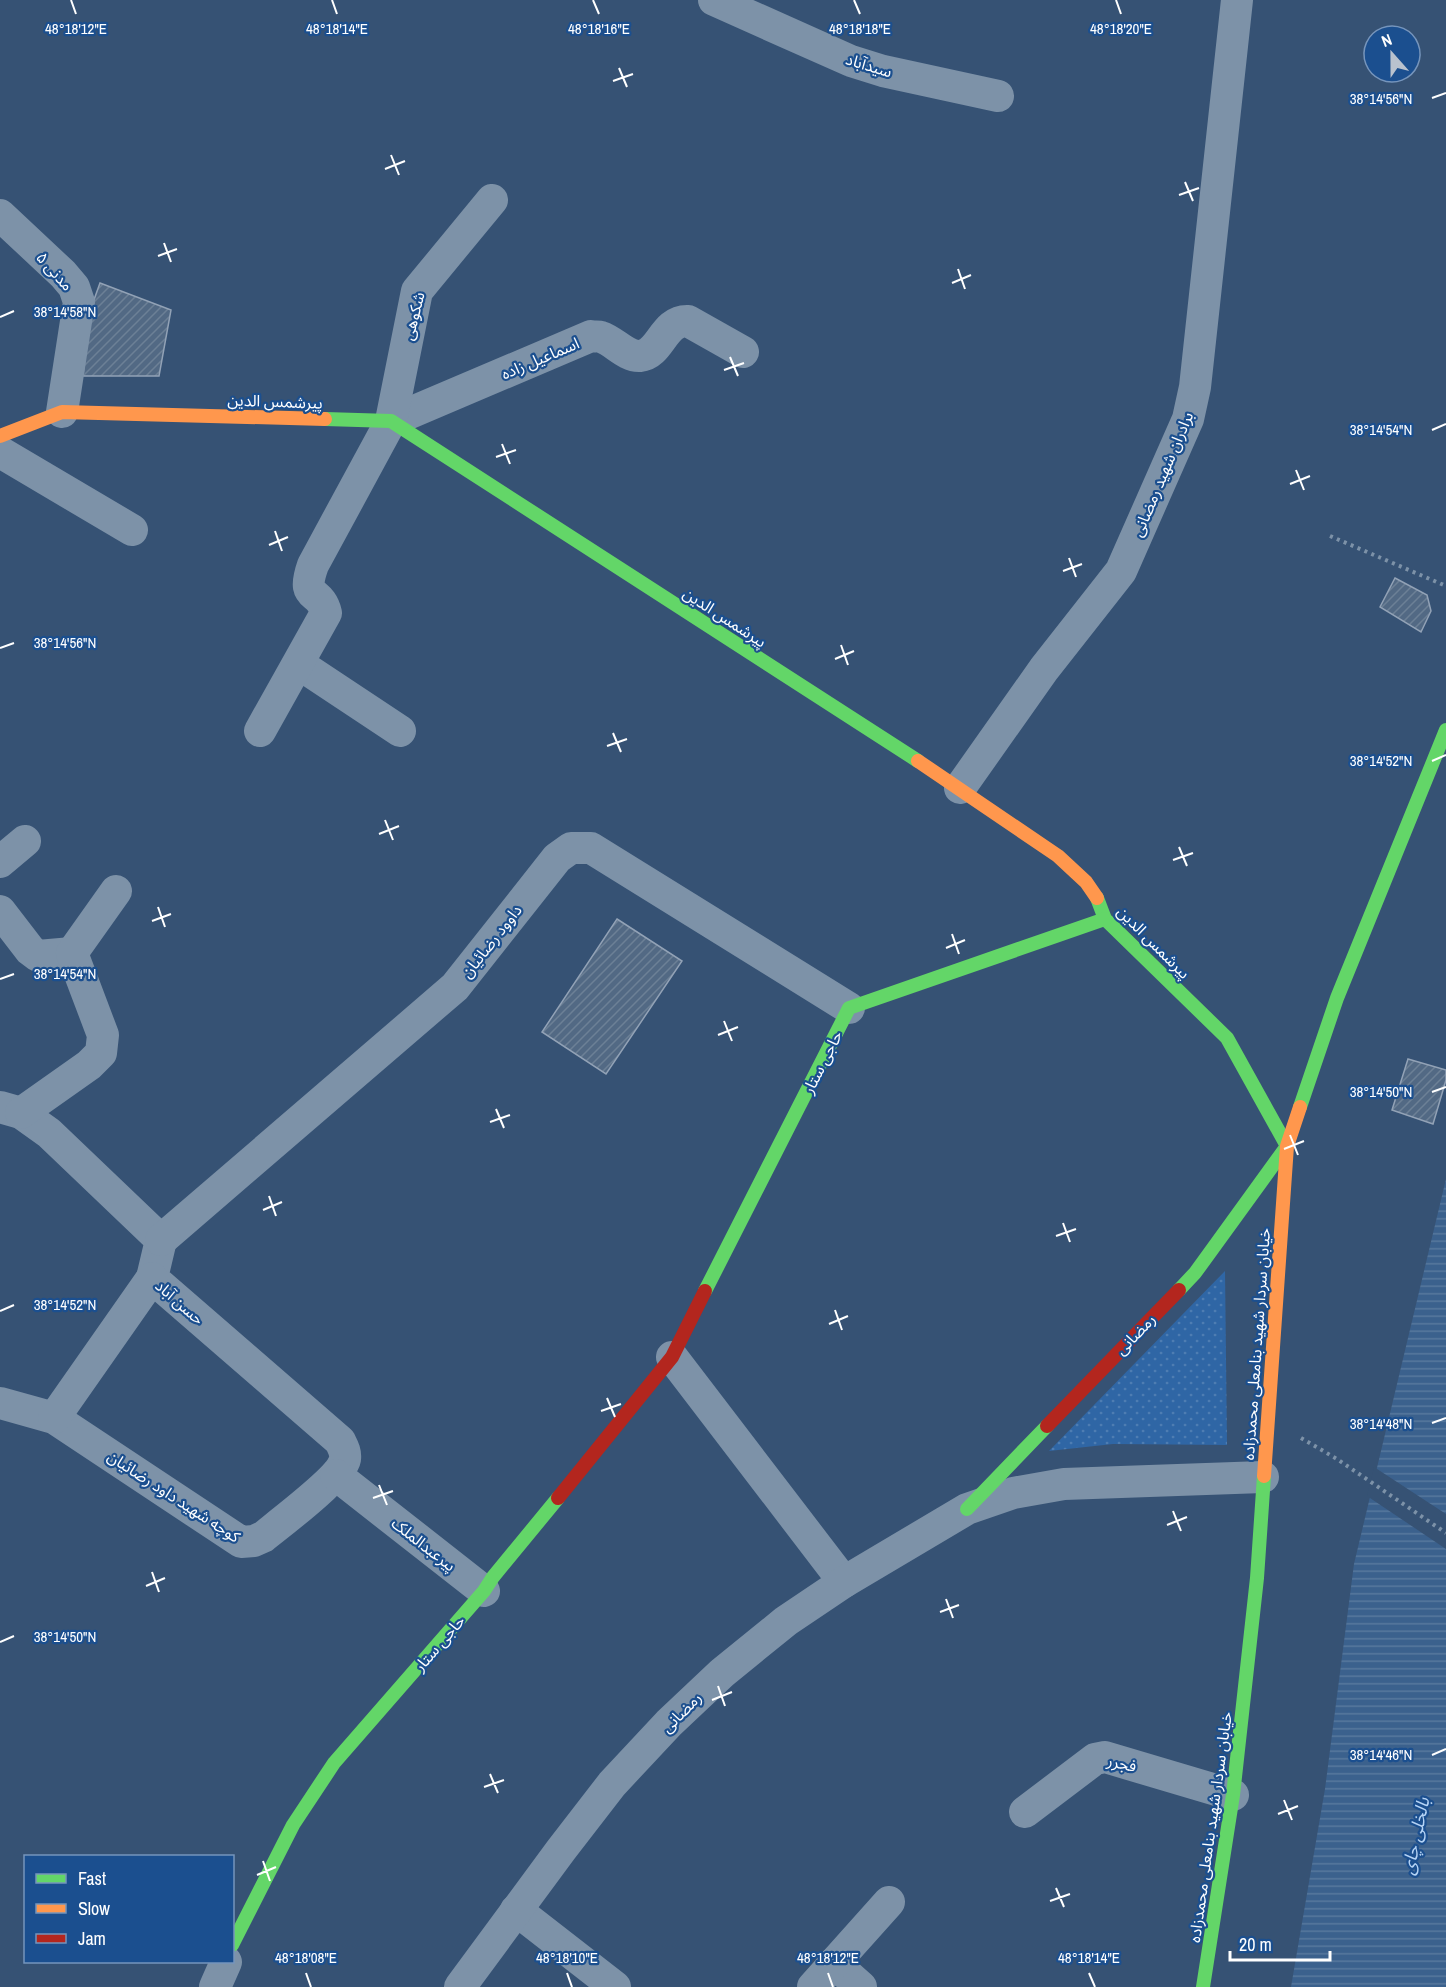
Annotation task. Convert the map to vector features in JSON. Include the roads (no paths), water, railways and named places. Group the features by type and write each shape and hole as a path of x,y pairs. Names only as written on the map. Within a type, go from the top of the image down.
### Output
{"street":[{"name":"سیدآباد","path":"714,0 851,61 884,71 998,96"},
{"name":"برادران شهید رمضانی","path":"960,788 1044,669 1120,571 1188,419 1195,387 1236,0"},
{"name":"شکوهی","path":"298,664 326,613 324,606 310,592 307,582 313,565 391,421 417,291 492,200"},
{"name":"مدنی ۵","path":"0,215 63,274 74,287 79,302 62,412"},
{"name":"اسماعیل زاده","path":"391,421 591,336 602,337 631,354 639,356 648,353 674,324 688,321 743,352"},
{"name":"پیرشمس الدین","path":"0,436 62,412 391,421 960,788 1058,856 1086,882 1098,900 1105,919 1227,1038 1287,1146"},
{"path":"0,452 132,530"},
{"path":"260,731 298,664 400,731"},
{"name":"خیابان سردار شهید بنامعلی محمدزاده","path":"1203,1987 1233,1795 1257,1578 1287,1146 1337,998 1446,730"},
{"path":"0,862 25,840"},
{"name":"داوود رضائیان","path":"161,1240 454,987 556,858 571,848 591,849 849,1008"},
{"path":"0,911 30,950 38,956 46,957 72,952 116,891"},
{"path":"849,1008 1105,919"},
{"path":"72,952 103,1035 101,1053 89,1065 10,1110 49,1133 161,1240"},
{"name":"حاجی ستار","path":"234,1942 293,1825 334,1763 484,1591 672,1357 849,1008"},
{"name":"رمضانی","path":"967,1509 1195,1273 1287,1146"},
{"name":"حسن آباد","path":"161,1240 152,1278 340,1441 345,1461 336,1475"},
{"path":"54,1419 152,1278"},
{"path":"672,1357 844,1582"},
{"name":"کوچه شهید داود رضائیان","path":"0,1403 54,1419 241,1542 254,1541 263,1537 336,1475"},
{"name":"پیرعبدالملک","path":"336,1475 484,1591"},
{"name":"رمضانی","path":"460,1987 612,1784 669,1723 722,1672 786,1621 844,1582 967,1509 1013,1493 1064,1484 1263,1477"},
{"name":"فجرر","path":"1025,1812 1095,1759 1105,1757 1233,1795"},
{"path":"813,1987 889,1902"},
{"path":"516,1910 615,1987"},
{"path":"215,1987 226,1963"},
{"path":"834,1963 861,1987"}],"water":[{"name":"بالخلی چای","path":"1446,1179 1446,1987 1291,1987 1325,1789 1354,1564"}]}
